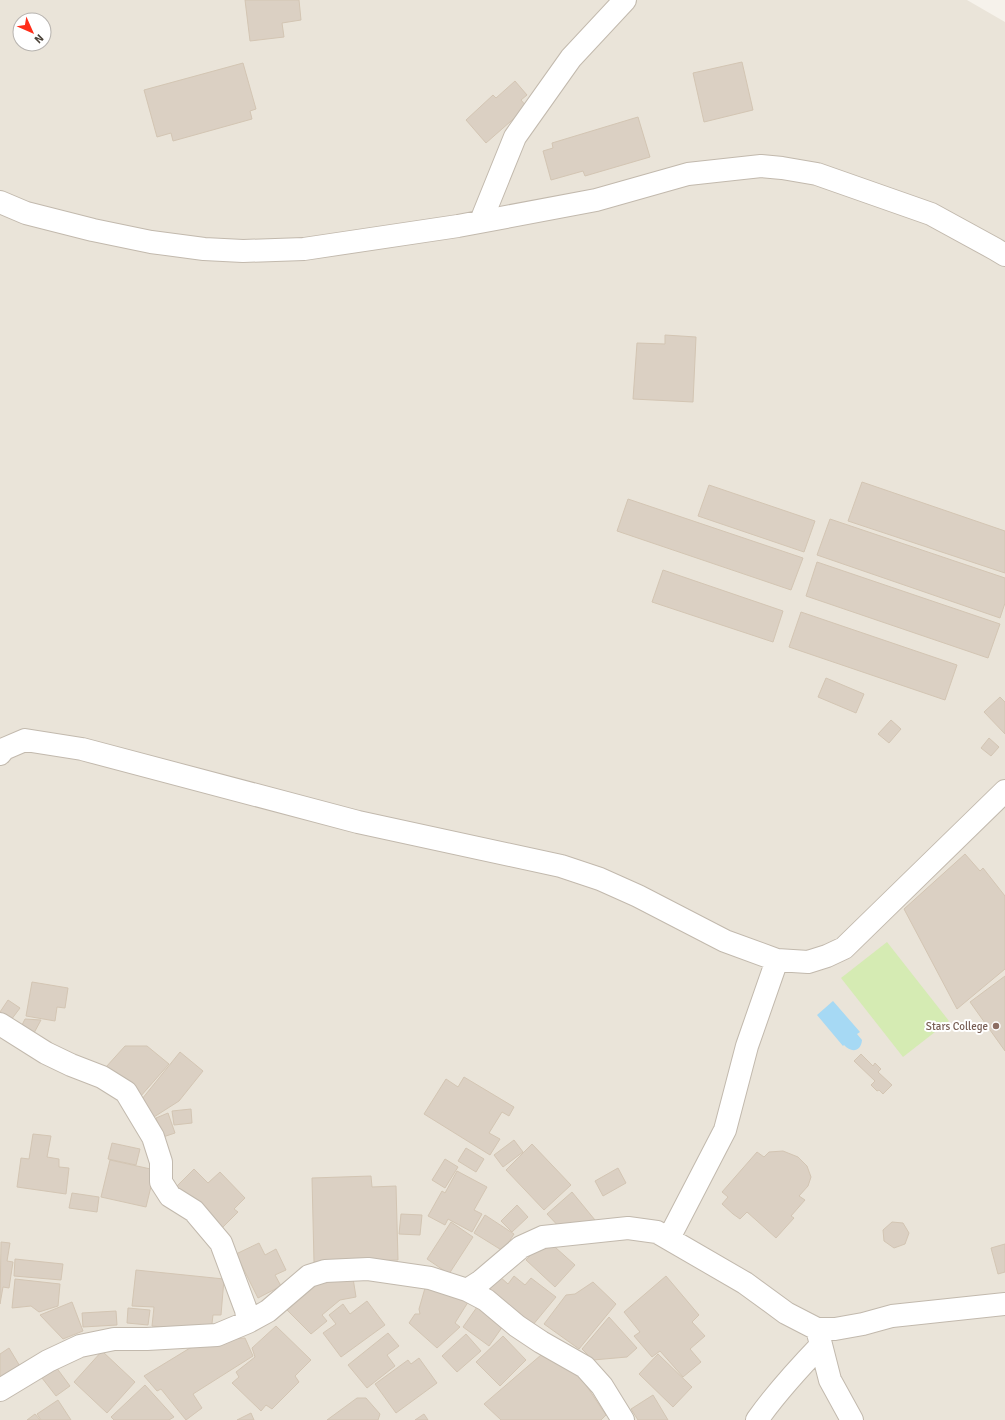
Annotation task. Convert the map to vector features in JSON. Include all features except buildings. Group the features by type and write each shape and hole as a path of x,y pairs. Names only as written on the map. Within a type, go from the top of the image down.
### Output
{"street":[{"path":"481,222 515,137 571,58 624,0"},
{"path":"0,202 34,215 93,230 151,242 204,249 243,251 304,249 481,222 596,200 688,174 761,166 817,174 932,214 1005,255"},
{"path":"0,754 4,749 25,740 82,749 358,822 561,866 600,879 638,896 725,941 777,960 808,962 827,956 844,948 1005,791"},
{"path":"669,1238 725,1130 747,1046 777,960"},
{"path":"0,1024 46,1053 102,1077 126,1092 153,1137 161,1162 161,1182 170,1196 194,1211 221,1243 246,1310 248,1322"},
{"path":"467,1290 481,1281 521,1247 543,1237 628,1228 657,1232 745,1283 819,1337 830,1380 852,1420"},
{"path":"0,1390 48,1361 80,1346 114,1339 147,1339 217,1335 248,1322 268,1311 309,1276 324,1271 368,1269 430,1278 467,1290 486,1300 517,1326 584,1367 602,1386 623,1420"},
{"path":"757,1420 771,1400 791,1377 819,1337 835,1328 863,1324 892,1316 1005,1304"}],"shaded area":[{"path":"0,0 967,0 1005,22 1005,1420 0,1420"}],"green space":[{"path":"887,942 949,1021 903,1057 841,978"}],"water":[{"path":"833,1001 860,1032 857,1034 862,1040 858,1049 853,1050 844,1045 843,1046 817,1015"}],"place":[{"name":"Stars College","path":"996,1026"}]}
